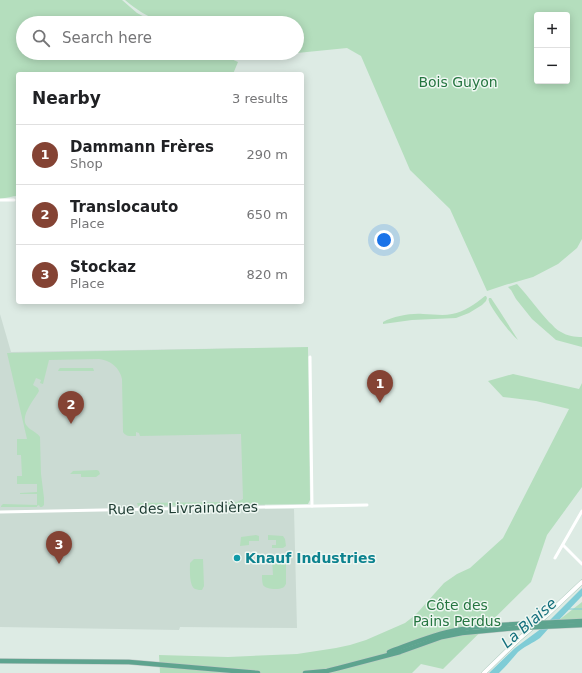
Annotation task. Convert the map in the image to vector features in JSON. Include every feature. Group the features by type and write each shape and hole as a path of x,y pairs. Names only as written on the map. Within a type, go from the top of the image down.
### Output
{"main road":[{"path":"484,673 582,582"},
{"path":"364,662 439,634 457,630 488,626 582,621"},
{"path":"305,673 327,671 364,662 462,633 582,624"},
{"path":"0,661 129,662 258,673"}],"street":[{"path":"0,200 14,200"},
{"path":"310,357 312,506"},
{"name":"Rue des Livraindières","path":"0,512 367,505"},
{"path":"555,558 582,510"},
{"path":"563,545 582,564"}],"shaded area":[{"path":"0,314 11,352 261,348 265,509 294,509 297,628 180,627 179,630 0,627"}],"green space":[{"path":"0,0 122,0 143,16 16,16 16,60 234,60 238,62 234,72 16,72 16,196 0,199"},
{"name":"Bois Guyon","path":"125,0 582,0 582,239 577,248 558,264 533,277 487,291 450,209 410,170 361,56 347,48 304,52 304,16 148,16"},
{"path":"517,284 549,322 558,330 568,335 582,337 582,347 556,340 532,319 508,287"},
{"path":"485,296 487,298 486,301 482,305 469,313 456,318 412,320 383,324 383,322 387,320 408,315 445,315 456,313 469,307"},
{"path":"489,298 491,298 518,340 497,315 490,304"},
{"path":"308,347 310,500 308,504 138,506 137,503 237,502 243,499 241,434 140,436 139,433 136,432 136,436 126,435 123,432 121,375 114,365 99,359 49,360 43,384 40,383 41,380 36,378 33,385 38,388 39,391 28,408 25,422 29,428 40,437 44,505 42,507 39,505 37,507 1,507 3,504 37,505 37,494 20,493 37,492 37,484 17,484 17,476 22,476 21,455 17,455 17,439 27,439 7,353"},
{"path":"60,368 93,368 94,371 58,371"},
{"name":"Côte des Pains Perdus","path":"513,374 579,389 582,383 582,487 547,535 531,582 443,669 421,664 412,673 160,673 159,655 228,657 297,654 336,648 366,640 405,623 414,616 444,583 457,574 470,568 503,538 569,409 536,401 503,397 488,381"},
{"path":"97,470 100,474 96,477 81,477 81,474 70,474 73,471"},
{"path":"268,535 283,536 286,546 283,548 272,548 272,545 276,545 276,540 268,540"},
{"path":"259,536 259,541 249,541 249,545 240,546 241,537"},
{"path":"272,558 282,558 286,562 286,584 282,588 270,589 263,585 262,575 273,575"},
{"path":"194,559 203,559 204,586 202,590 195,589 192,585 190,563"},
{"path":"582,602 582,619 559,620"}],"water":[{"path":"582,588 582,596 558,621 549,621"},
{"path":"542,628 549,628 540,638 518,652 499,673 489,673 515,648"}],"waterway":[{"path":"569,609 582,609"}],"place":[{"name":"Dammann Frères","path":"380,403"},
{"name":"Translocauto","path":"71,424"},
{"name":"Knauf Industries","path":"237,558"},
{"name":"Stockaz","path":"59,564"}],"water label":[{"name":"La Blaise","path":"529,623"}]}
